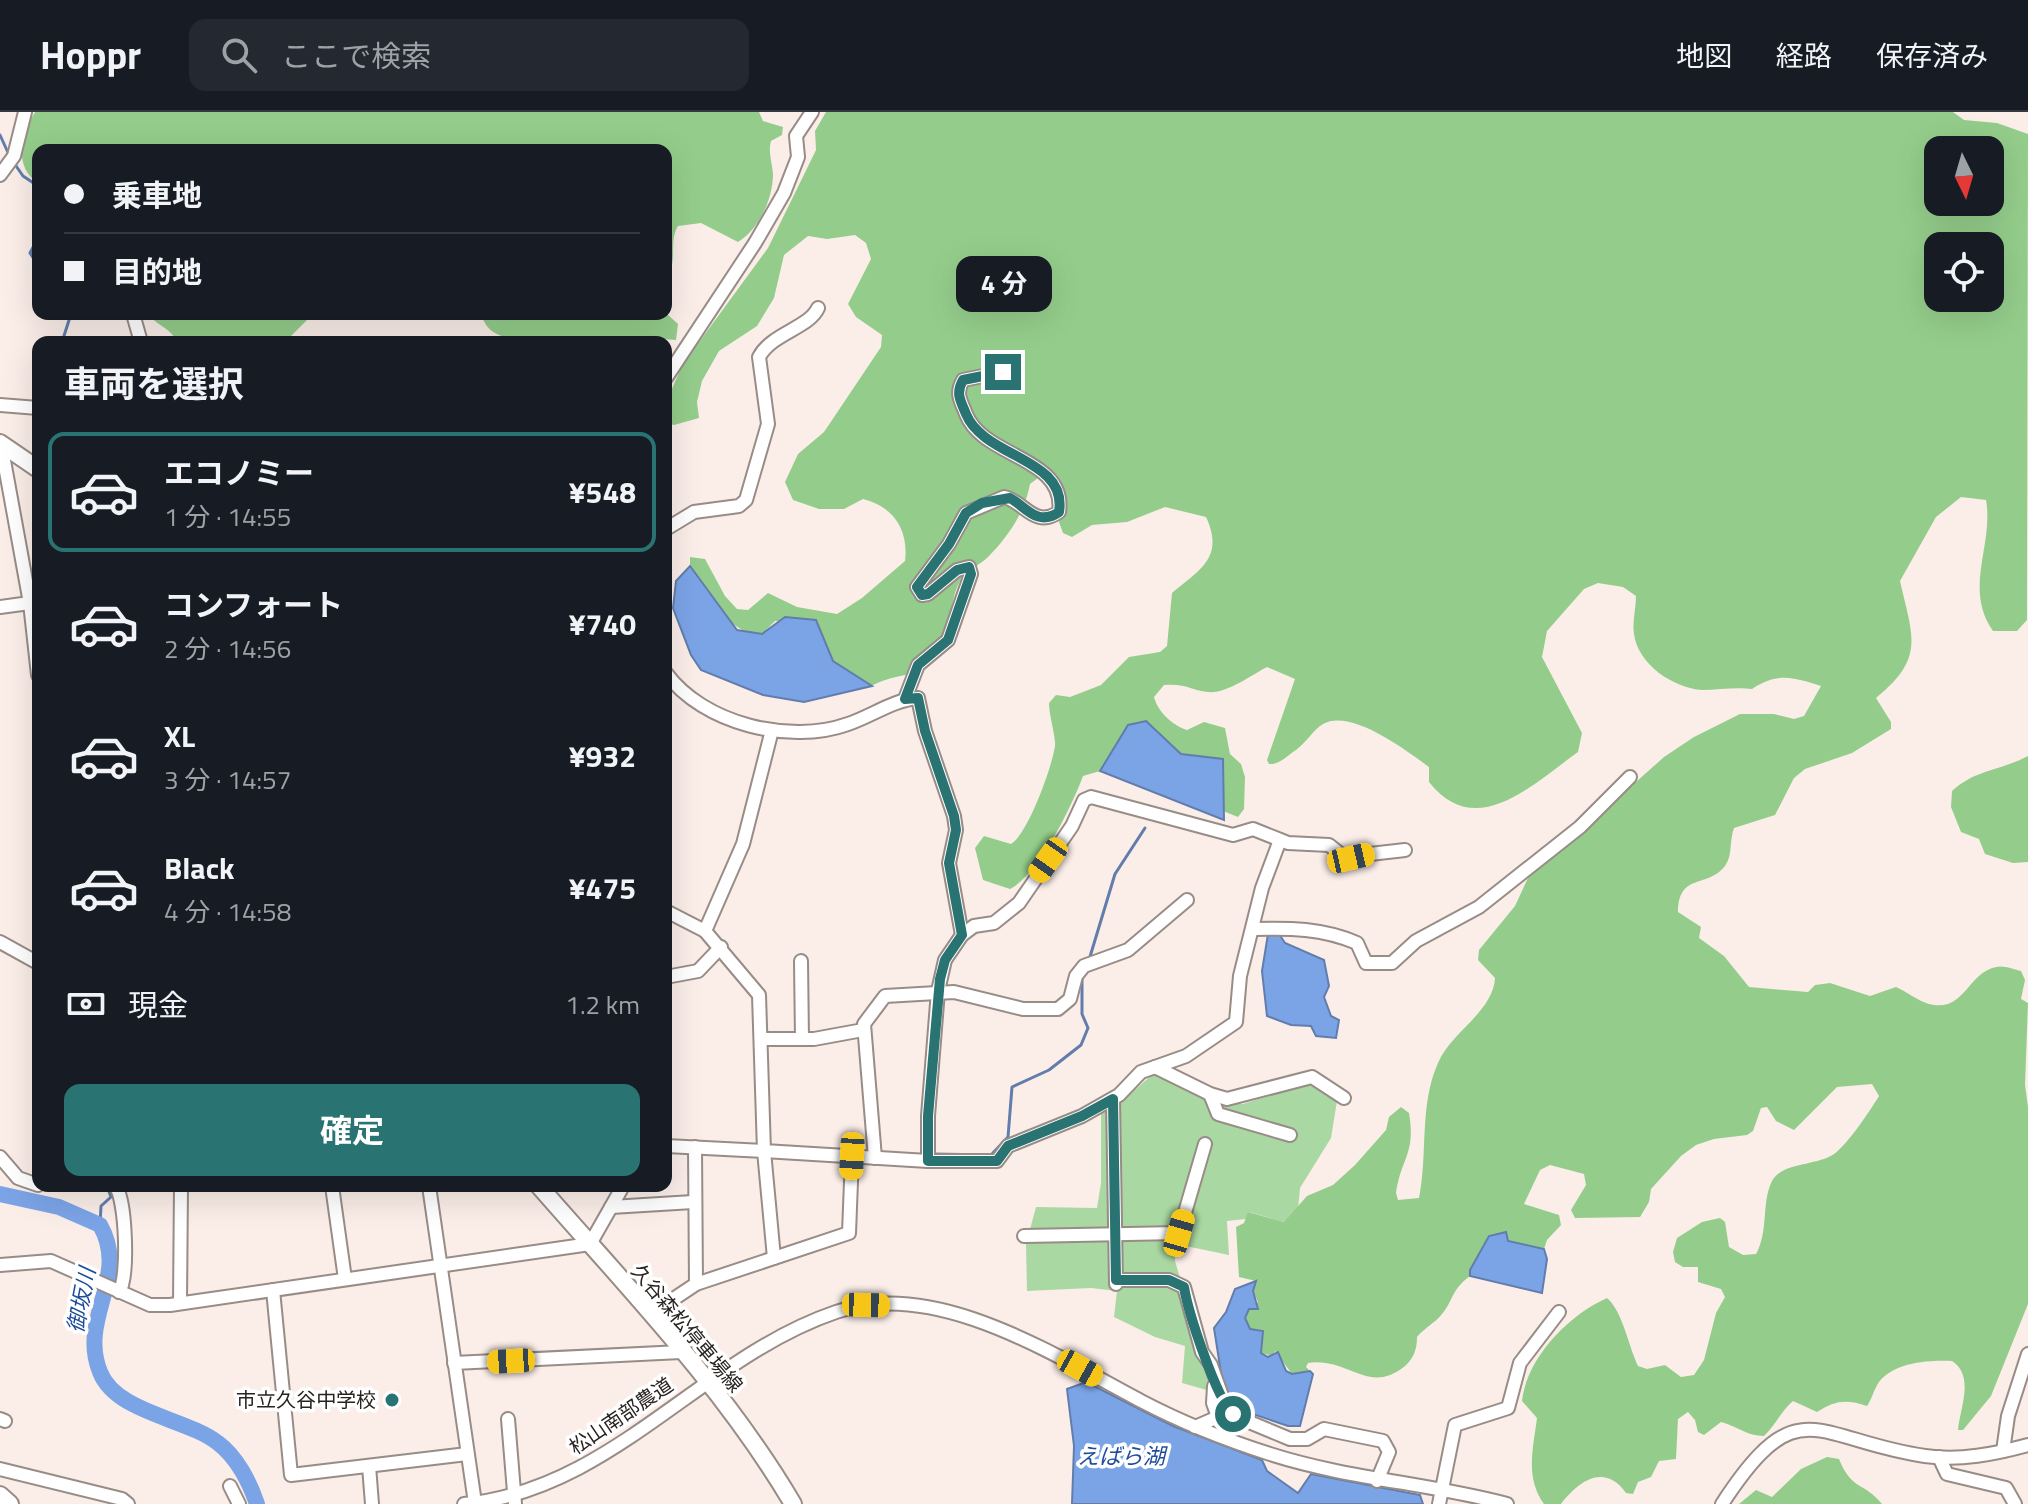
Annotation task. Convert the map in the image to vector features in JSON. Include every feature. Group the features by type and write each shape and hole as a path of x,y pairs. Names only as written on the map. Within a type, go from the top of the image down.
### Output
{"main road":[{"path":"0,444 32,465"},
{"name":"久谷森松停車場線","path":"544,1192 707,1381 793,1504"}],"street":[{"path":"0,175 12,160 25,112"},
{"path":"672,369 784,193 798,157 796,136 812,112"},
{"path":"672,525 694,512 739,506 746,500 768,424 757,361 766,347 785,331 813,318 818,308"},
{"path":"905,699 918,665 948,640 953,630 971,574 969,567 957,570 928,594 922,595 917,587 949,544 966,513 1004,497 1015,500 1031,515 1045,518 1059,512 1058,499 1048,477 1025,459 979,435 969,425 959,401 958,388 963,380 1003,372"},
{"path":"0,405 32,408"},
{"path":"0,444 32,593"},
{"path":"0,607 32,602"},
{"path":"672,679 704,708 772,730 846,725 905,699 918,698 925,731 954,816 956,830 949,863 962,935"},
{"path":"705,931 743,844 772,730"},
{"path":"1253,929 1300,927 1357,943 1366,963 1392,963 1416,941 1479,907 1580,827 1630,777"},
{"path":"928,1161 928,1116 938,991 945,960 962,935 974,926 994,923 1019,903 1072,826 1084,800 1091,797 1233,835 1253,829 1280,840 1309,846 1329,845 1344,857 1405,850"},
{"path":"672,1146 928,1161 997,1161 1008,1146 1082,1116 1113,1099 1141,1072 1186,1056 1236,1022 1240,976 1262,888 1280,840"},
{"path":"875,1158 863,1030 864,1024 885,996 938,991 1023,1009 1058,1009 1070,999 1076,976 1087,964 1128,950 1187,900"},
{"path":"672,914 705,931 759,995 763,1039 764,1151 774,1258"},
{"path":"0,942 32,960"},
{"path":"672,977 691,975 721,947"},
{"path":"801,961 802,1039"},
{"path":"763,1039 802,1039 863,1030"},
{"path":"1155,1067 1210,1094 1239,1098 1312,1077 1344,1098"},
{"path":"1210,1094 1218,1114 1290,1135"},
{"path":"1113,1099 1116,1282 1169,1280 1184,1287 1202,1352 1221,1399 1233,1414 1290,1439 1307,1439 1324,1429 1383,1441 1389,1452 1377,1481"},
{"path":"1024,1236 1179,1233 1205,1144"},
{"path":"695,1147 693,1202 696,1284"},
{"path":"651,1314 696,1284 849,1233 852,1156"},
{"path":"0,1157 18,1178 32,1183"},
{"path":"117,1291 126,1267 118,1192"},
{"path":"180,1303 181,1192"},
{"path":"333,1192 345,1279"},
{"path":"430,1192 475,1503"},
{"path":"0,1265 40,1259 150,1305 180,1303 590,1244 620,1192"},
{"path":"611,1207 693,1202"},
{"path":"273,1290 291,1475 467,1454"},
{"name":"松山南部農道","path":"464,1504 515,1499 594,1462 764,1342 840,1310 866,1305 924,1307 1011,1333 1195,1427 1304,1465 1439,1498 1507,1504"},
{"path":"1439,1498 1455,1425 1508,1408 1520,1363 1559,1312"},
{"path":"454,1363 681,1352"},
{"path":"2003,1451 2008,1416 2028,1354"},
{"path":"1195,1427 1218,1417 1213,1403 1214,1376"},
{"path":"508,1419 515,1499"},
{"path":"1722,1504 1745,1469 1767,1445 1802,1430 1841,1432 1872,1444 1939,1457 2003,1451 2028,1445"},
{"path":"1939,1457 1947,1474 2006,1488 2015,1504"},
{"path":"369,1466 372,1504"},
{"path":"0,1469 122,1499 128,1504"},
{"path":"230,1486 239,1504"}],"green space":[{"path":"35,112 759,112 763,121 783,127 782,135 771,141 773,174 770,193 752,229 738,242 701,223 678,226 672,265 672,144 32,144 32,178 22,159 26,130"},
{"path":"826,112 1953,112 1964,120 1997,123 2028,134 2027,620 2017,631 1993,631 1984,615 1980,583 1986,534 1986,500 1961,497 1936,517 1900,581 1911,633 1909,658 1892,684 1876,698 1891,722 1891,729 1852,753 1805,769 1794,778 1775,815 1734,828 1725,866 1718,873 1683,891 1678,912 1701,927 1699,938 1724,956 1749,987 1808,992 1815,985 1830,983 1870,996 1896,987 1925,1003 1941,1005 1958,998 1986,971 2002,966 2021,971 2025,980 2021,999 2028,1003 2025,1085 2028,1107 2028,1304 1991,1396 1963,1430 1958,1430 1965,1384 1959,1367 1952,1361 1923,1362 1903,1366 1886,1375 1877,1385 1867,1406 1841,1402 1817,1412 1793,1401 1764,1436 1721,1422 1704,1435 1698,1432 1695,1420 1688,1412 1678,1419 1676,1459 1659,1461 1651,1477 1638,1482 1633,1494 1600,1477 1583,1483 1561,1504 1544,1504 1534,1484 1532,1452 1537,1418 1522,1401 1532,1369 1552,1339 1578,1315 1607,1298 1621,1320 1638,1366 1647,1369 1665,1365 1681,1377 1694,1375 1704,1360 1716,1313 1725,1297 1721,1289 1698,1282 1698,1267 1683,1267 1675,1262 1673,1252 1677,1238 1702,1222 1720,1218 1725,1222 1729,1247 1743,1255 1756,1254 1772,1181 1784,1170 1827,1158 1840,1149 1879,1096 1872,1084 1837,1087 1794,1130 1776,1121 1767,1107 1761,1108 1753,1131 1747,1135 1714,1139 1696,1145 1681,1156 1651,1189 1649,1202 1640,1217 1575,1218 1571,1210 1586,1185 1584,1174 1550,1165 1540,1170 1524,1204 1559,1215 1561,1225 1547,1240 1544,1249 1508,1241 1505,1233 1489,1236 1470,1270 1470,1276 1459,1286 1442,1314 1417,1337 1411,1360 1392,1374 1369,1377 1335,1365 1308,1363 1306,1367 1310,1371 1292,1374 1275,1351 1273,1356 1261,1353 1260,1330 1250,1329 1245,1318 1249,1309 1258,1302 1253,1291 1256,1281 1239,1277 1236,1227 1244,1223 1248,1212 1284,1222 1307,1196 1333,1185 1355,1165 1386,1130 1389,1117 1401,1107 1409,1113 1411,1138 1396,1193 1398,1200 1419,1198 1432,1079 1444,1052 1480,1012 1493,990 1495,978 1478,960 1479,950 1515,906 1528,878 1664,757 1694,737 1740,714 1774,714 1794,719 1804,716 1821,686 1802,680 1777,678 1752,689 1702,690 1669,680 1650,665 1637,645 1634,630 1636,596 1623,587 1598,583 1584,589 1547,631 1542,657 1582,733 1578,752 1504,802 1485,807 1466,807 1447,799 1429,782 1429,767 1378,734 1348,722 1323,724 1300,747 1276,763 1269,764 1267,760 1295,679 1267,667 1223,690 1208,692 1164,685 1154,697 1162,713 1181,728 1187,730 1204,722 1225,728 1230,754 1241,764 1245,777 1244,809 1238,817 1223,811 1222,759 1181,754 1146,721 1129,725 1100,771 1083,776 1062,822 1032,870 1010,889 983,880 975,848 984,836 1011,844 1018,838 1044,784 1055,746 1049,703 1056,695 1070,697 1101,685 1129,657 1160,652 1167,646 1172,593 1206,562 1211,553 1211,531 1206,517 1165,507 1127,522 1092,525 1072,537 1063,533 1059,522 1066,503 1050,469 1030,484 1020,514 1002,541 960,581 942,647 937,657 924,669 872,686 833,661 818,623 775,621 762,634 739,628 711,599 690,566 690,557 705,559 725,596 737,609 748,610 768,593 797,607 837,614 862,598 905,561 906,550 897,521 883,507 863,499 844,509 819,509 793,500 785,482 798,454 824,432 881,347 882,335 856,317 848,304 871,259 866,243 855,235 827,239 808,236 784,255 774,298 757,326 719,351 702,381 697,402 699,418 672,424 672,389 683,364 768,248 816,150 815,131"},
{"path":"672,318 678,324 676,340 672,340 672,336 502,336 483,320"},
{"path":"307,320 291,336 173,336 155,321"},
{"path":"2028,756 2028,862 2013,863 1985,854 1979,839 1961,832 1951,807 1952,791 1970,778"},
{"path":"1154,1073 1225,1103 1243,1104 1304,1084 1322,1089 1337,1101 1331,1138 1300,1188 1298,1210 1284,1222 1249,1212 1246,1219 1227,1221 1229,1255 1176,1244 1175,1261 1211,1381 1210,1391 1182,1383 1185,1346 1155,1337 1114,1317 1117,1291 1091,1288 1027,1291 1026,1244 1036,1207 1097,1208 1101,1183 1101,1114 1120,1103"},
{"path":"1827,1457 1839,1459 1853,1481 1882,1504 1739,1504 1756,1490 1772,1497 1801,1469"}],"water":[{"path":"690,566 737,630 762,634 785,617 816,620 833,661 872,686 804,702 763,695 701,670 691,655 673,608 676,581"},
{"path":"1146,721 1181,754 1223,759 1224,820 1100,771 1128,725"},
{"path":"1268,934 1279,934 1285,943 1324,960 1329,986 1324,997 1331,1016 1339,1020 1336,1038 1316,1036 1311,1026 1291,1025 1267,1016 1262,971"},
{"path":"1506,1232 1508,1241 1544,1249 1547,1259 1542,1293 1470,1276 1470,1270 1489,1236"},
{"path":"1256,1281 1253,1291 1258,1309 1249,1309 1245,1318 1250,1329 1263,1331 1261,1353 1268,1357 1278,1352 1286,1371 1292,1374 1310,1371 1313,1374 1300,1426 1288,1426 1235,1408 1223,1386 1214,1328 1226,1312 1235,1289"},
{"name":"えばら湖","path":"1086,1382 1173,1426 1262,1460 1267,1471 1298,1493 1311,1474 1420,1495 1423,1504 1072,1504 1074,1446 1067,1389"}],"waterway":[{"path":"0,135 10,157"},
{"path":"14,163 23,176 32,182"},
{"path":"32,249 32,256"},
{"path":"64,336 69,320"},
{"path":"1089,960 1115,874 1145,828"},
{"path":"933,1154 991,1155 1008,1137 1012,1087 1049,1070 1081,1045 1088,1028 1082,1014 1082,978"},
{"path":"100,1225 101,1206 111,1197 109,1192"},
{"name":"御坂川","path":"0,1194 59,1207 100,1225 108,1244 110,1262 95,1334 100,1372 108,1386 121,1397 218,1443 242,1471 257,1504"}],"place":[{"name":"市立久谷中学校","path":"392,1400"}],"route":[{"path":"1003,372 975,375 963,380 958,388 959,401 969,425 988,443 1025,459 1048,477 1060,506 1059,512 1045,518 1024,512 1015,500 1004,497 973,508 966,513 942,555 917,587 922,595 928,594 957,570 969,567 971,574 953,630 948,640 918,665 905,699 918,698 925,731 954,816 956,830 949,863 962,935 945,960 938,991 928,1116 928,1161 997,1161 1008,1146 1082,1116 1113,1099 1116,1280 1169,1280 1184,1287 1202,1352 1211,1365 1221,1399 1233,1414"}]}
